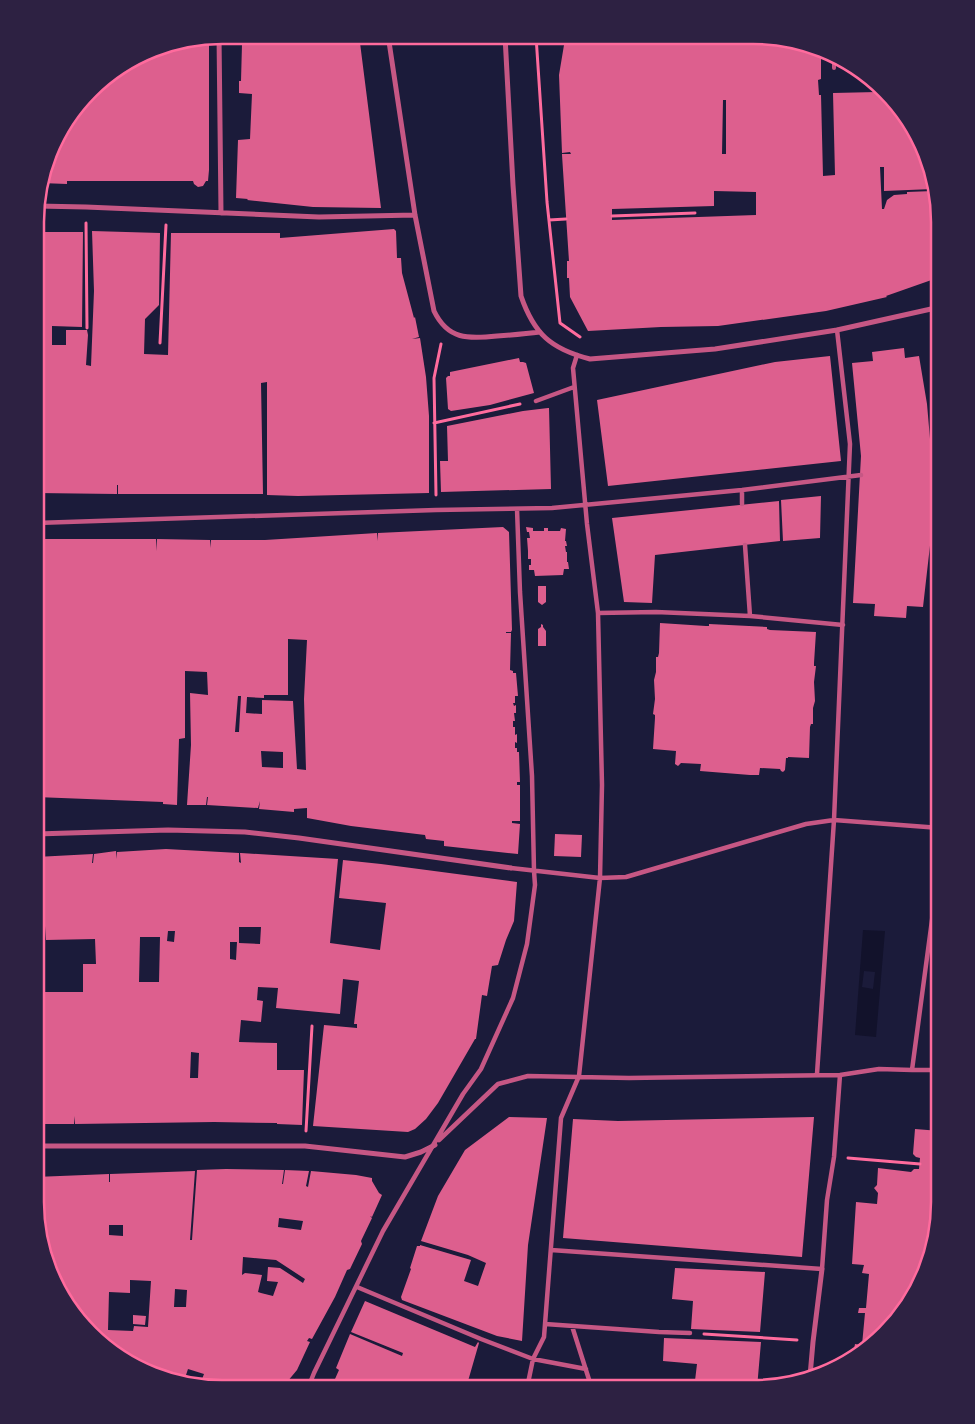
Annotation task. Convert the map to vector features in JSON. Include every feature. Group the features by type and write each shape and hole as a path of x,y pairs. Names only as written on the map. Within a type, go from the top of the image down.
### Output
{"street":[{"path":"219,44 221,213"},
{"path":"389,44 415,215 434,310 444,327 463,337 476,338 540,332"},
{"path":"505,44 521,296 526,311 534,325 557,348 590,359 715,349 837,330 931,309"},
{"path":"44,206 318,217 415,215"},
{"path":"817,1074 834,820 850,444 837,330"},
{"path":"529,1380 533,1360 544,1338 561,1118 579,1076 600,878 602,785 598,613 587,524 572,368 577,355"},
{"path":"536,401 574,387"},
{"path":"44,524 586,506 742,490 861,475"},
{"path":"742,490 742,504"},
{"path":"311,1380 383,1231 464,1094 481,1069 513,998 527,944 534,885 532,776 520,592 517,508"},
{"path":"745,545 750,616"},
{"path":"598,613 656,612 750,616 843,625"},
{"path":"44,834 168,830 245,832 534,871 600,878 626,877 806,824 834,820 931,827"},
{"path":"912,1070 931,928"},
{"path":"44,1146 304,1146 405,1157 421,1152 435,1144 498,1084 528,1076 629,1078 840,1075 879,1068 931,1070"},
{"path":"810,1371 822,1270 827,1200 834,1156 840,1075"},
{"path":"551,1250 822,1270"},
{"path":"357,1287 533,1360 586,1369"},
{"path":"545,1324 690,1334"},
{"path":"572,1326 589,1380"}],"lane":[{"path":"834,63 834,68"}],"path":[{"path":"537,44 549,220 560,323 583,339 577,355"},
{"path":"86,207 87,328"},
{"path":"160,343 167,210"},
{"path":"612,216 695,212"},
{"path":"549,220 566,219"},
{"path":"436,510 434,378 444,327"},
{"path":"434,423 536,401"},
{"path":"304,1146 312,1026"},
{"path":"834,1156 920,1164"},
{"path":"690,1334 760,1337 813,1342"}],"shaded area":[{"path":"863,930 885,931 876,1037 855,1035","holes":["864,971 875,972 873,989 862,987"]}],"building":[{"path":"209,44 209,170 208,181 203,186 198,187 193,181 67,181 67,184 48,183 57,153 80,113 104,88 113,80 153,57 187,47"},
{"path":"242,44 360,44 381,208 313,207 236,198 238,140 250,139 252,94 239,93 239,81 241,81"},
{"path":"564,44 765,44 788,47 821,57 821,79 818,80 819,95 821,95 823,176 835,175 833,93 875,92 895,113 913,143 922,164 928,189 884,191 884,167 880,167 882,209 884,209 887,200 894,195 907,194 907,192 929,191 931,210 931,280 887,297 826,311 718,326 588,331 570,297 569,278 567,278 567,261 569,261 562,154 571,154 570,152 562,153 559,75","holes":["723,100 726,100 726,154 722,154","714,191 756,192 756,215 612,220 612,209 714,206"]},
{"path":"394,229 396,231 397,258 401,258 402,273 419,337 412,339 420,338 426,377 429,416 429,493 267,495 267,382 261,383 263,494 118,494 118,485 117,494 44,493 44,232 83,232 82,327 52,326 52,345 66,345 66,330 87,330 86,365 91,366 94,291 92,231 160,233 159,305 145,319 144,354 168,355 171,233 280,233 280,238"},
{"path":"904,348 905,358 919,356 927,404 931,451 931,537 923,607 907,606 906,618 874,616 875,604 853,603 861,456 852,363 873,361 872,352"},
{"path":"830,356 841,461 608,486 597,400 775,362"},
{"path":"519,358 520,362 526,363 534,393 490,405 451,411 448,409 446,378 450,376 450,372"},
{"path":"549,408 551,489 441,492 440,461 448,461 447,426 523,411"},
{"path":"821,496 820,538 783,541 781,500"},
{"path":"779,501 780,541 655,555 652,603 624,602 612,518"},
{"path":"503,527 509,532 512,630 506,633 511,633 510,670 516,673 518,696 515,696 515,703 513,703 514,706 516,705 516,713 514,713 515,721 513,721 513,727 515,727 515,735 517,734 515,748 519,752 520,782 517,782 517,785 520,785 520,821 512,821 512,823 520,824 518,854 444,846 444,841 426,839 425,835 351,826 307,818 307,808 294,809 294,812 259,809 260,801 258,808 207,805 207,797 206,805 187,805 191,745 190,693 208,695 207,672 185,671 185,738 179,739 177,805 163,804 163,802 44,797 44,539 156,539 157,551 157,539 210,540 211,548 211,540 265,540 377,533 378,541 378,533","holes":["288,639 307,640 304,699 306,770 297,769 293,701 262,700 262,714 246,713 247,697 264,698 264,695 288,695","238,696 241,696 239,732 235,732","261,751 283,752 283,768 262,767"]},
{"path":"526,527 533,528 533,531 544,531 544,528 548,528 548,531 560,531 561,528 566,529 565,541 567,546 565,546 569,569 564,569 563,575 535,576 534,570 529,570 531,559 528,559 527,538 530,538"},
{"path":"538,586 546,586 546,602 542,605 538,602"},
{"path":"660,623 767,627 770,630 816,632 814,663 814,666 816,666 814,682 815,701 813,724 810,727 809,758 788,757 786,758 785,770 783,772 780,769 760,768 759,775 750,775 700,771 701,764 681,763 678,766 675,764 676,751 653,749 655,718 653,714 655,699 654,680 656,657 658,657 659,653"},
{"path":"541,624 546,631 546,646 538,646 538,629 541,627"},
{"path":"555,834 582,835 581,857 554,856"},
{"path":"166,849 239,853 239,862 241,863 240,853 338,859 330,943 380,950 386,903 339,898 343,860 517,882 514,921 498,965 492,966 487,996 482,995 476,1039 438,1103 426,1119 415,1129 408,1132 313,1126 324,1025 357,1028 357,1024 354,1024 359,981 343,979 340,1014 276,1008 278,988 258,987 257,1000 263,1001 261,1022 241,1020 239,1042 277,1043 277,1070 304,1070 302,1125 214,1122 75,1124 74,1116 74,1124 44,1124 44,992 83,992 83,964 96,964 95,939 46,940 44,926 44,857 93,854 93,863 94,854 116,851 117,859 117,852","holes":["239,927 261,927 260,944 239,943","168,931 175,931 174,942 167,941","140,937 160,937 159,982 139,982","230,942 237,942 236,960 230,959","191,1052 199,1053 198,1078 190,1078"]},
{"path":"509,1117 547,1118 528,1245 522,1341 497,1336 402,1300 401,1297 417,1246 420,1245 471,1260 464,1281 478,1286 486,1263 468,1255 421,1241 438,1196 465,1150"},
{"path":"814,1117 802,1257 563,1238 573,1119 618,1121"},
{"path":"915,1129 931,1130 931,1214 925,1249 918,1271 895,1311 862,1344 865,1313 858,1313 859,1308 866,1308 869,1274 862,1273 864,1265 852,1264 856,1202 877,1204 878,1193 874,1188 877,1185 878,1168 911,1172 914,1169 919,1169 920,1158 913,1154"},
{"path":"197,1170 284,1170 282,1184 285,1170 309,1171 306,1186 308,1187 311,1171 356,1175 372,1178 379,1193 382,1195 372,1217 370,1216 372,1218 350,1269 347,1270 335,1297 312,1339 309,1338 307,1341 310,1342 297,1370 289,1380 210,1380 202,1379 204,1374 188,1369 185,1377 164,1371 143,1362 113,1344 80,1310 57,1271 50,1249 44,1214 44,1177 109,1174 110,1182 110,1174 195,1171 190,1240 192,1240","holes":["279,1218 303,1221 301,1230 278,1227","109,1225 123,1225 123,1236 109,1235","243,1257 276,1260 305,1279 303,1283 280,1268 268,1267 267,1281 278,1282 273,1296 258,1292 262,1275 245,1273 242,1275","130,1280 151,1281 148,1327 134,1326 133,1331 108,1330 109,1292 130,1293","175,1289 187,1290 186,1307 174,1307"]},
{"path":"675,1268 765,1272 760,1332 691,1329 693,1301 672,1299"},
{"path":"365,1301 475,1347 479,1343 468,1380 335,1380 339,1370 336,1368 350,1334 402,1356 403,1353 351,1332"},
{"path":"133,1315 146,1316 145,1325 133,1324"},
{"path":"664,1338 761,1342 758,1380 695,1380 697,1364 663,1361"}]}
